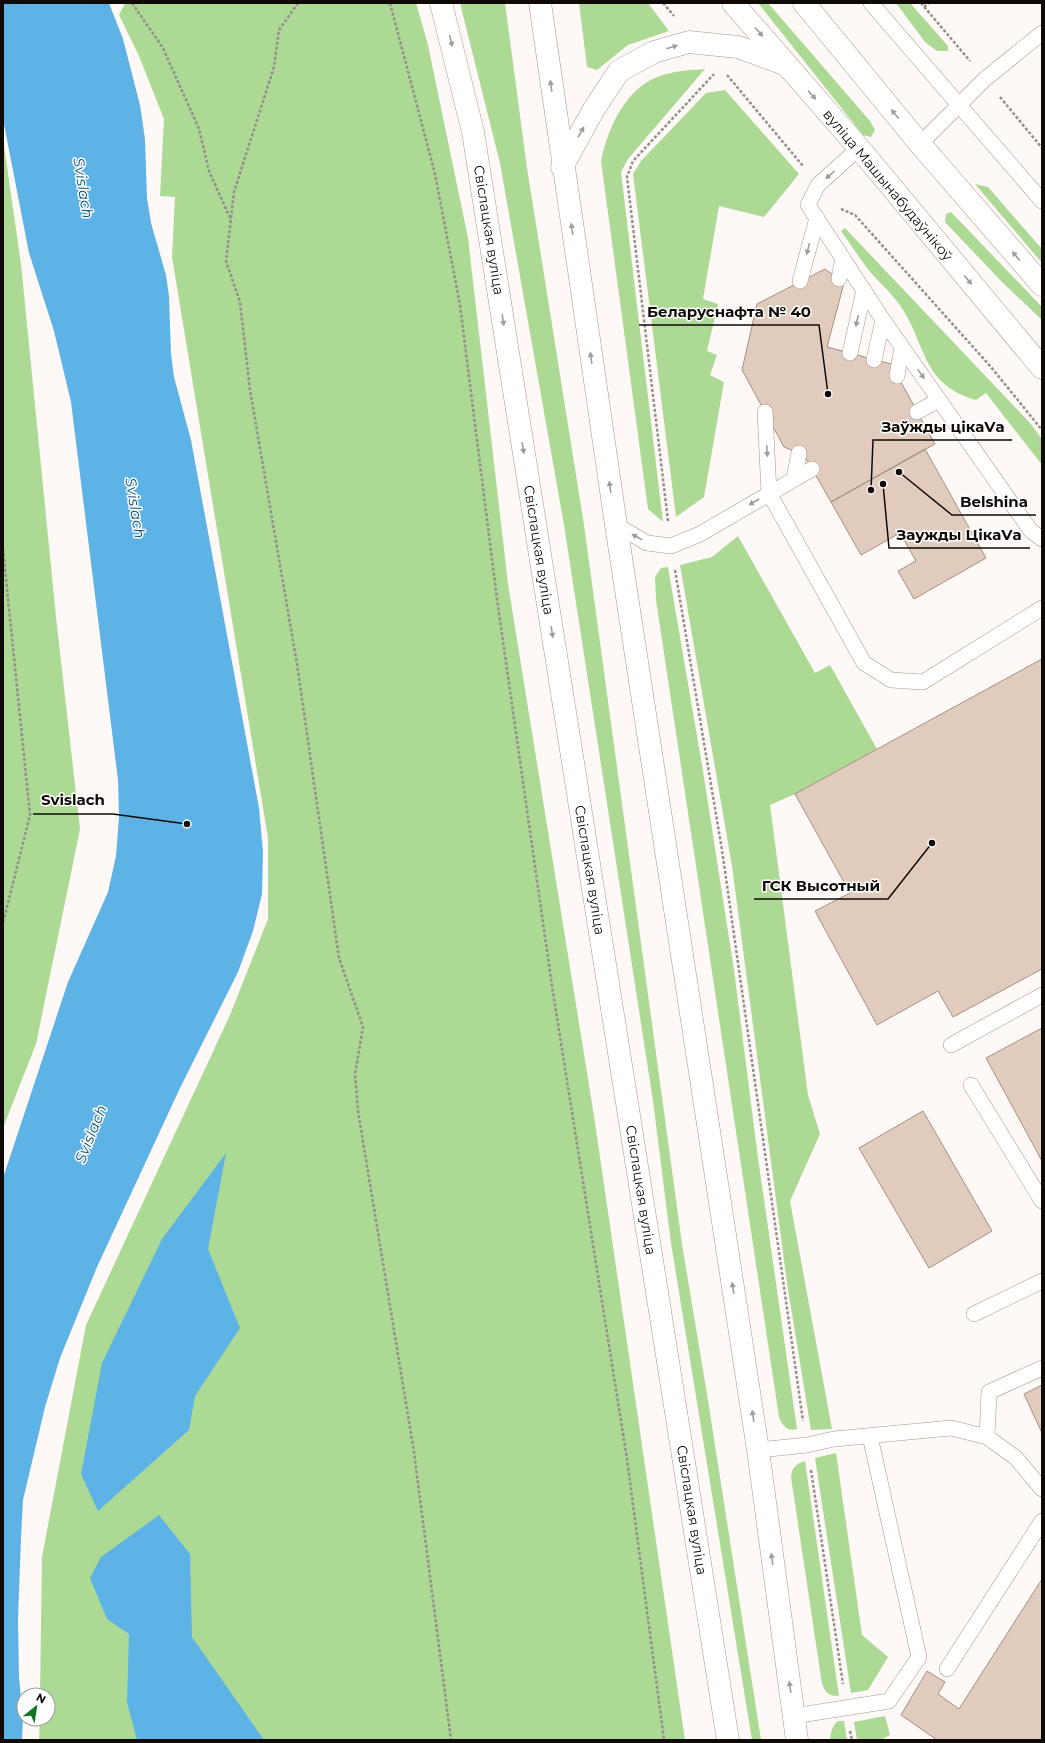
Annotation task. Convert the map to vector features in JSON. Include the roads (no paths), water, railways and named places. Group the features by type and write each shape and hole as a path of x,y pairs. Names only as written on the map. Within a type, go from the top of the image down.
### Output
{"main road":[{"name":"Свіслацкая вуліца","path":"442,3 473,132 728,1740"},
{"path":"540,3 562,167 758,1450 797,1740"},
{"name":"вуліца Машынабудаўнікоў","path":"733,3 859,148 1042,368"},
{"path":"804,3 920,144 1042,285"},
{"path":"562,167 594,109 620,71 654,52 689,42 738,47 787,65"}],"lane":[{"path":"870,3 1042,201"},
{"path":"920,144 959,104 1042,33"},
{"path":"859,148 818,185 808,204 883,320 1031,531 1042,539"},
{"path":"800,281 817,218"},
{"path":"839,279 843,258"},
{"path":"850,353 864,290"},
{"path":"874,360 883,320"},
{"path":"897,376 902,347"},
{"path":"917,412 939,400"},
{"path":"765,412 769,493 864,663 891,680 922,682 1042,608"},
{"path":"794,479 799,453"},
{"path":"616,525 647,543 671,546 700,534 812,469"},
{"path":"951,1045 1042,995"},
{"path":"971,1085 1042,1201"},
{"path":"974,1314 1042,1281"},
{"path":"987,1437 989,1392 1042,1368"},
{"path":"758,1450 807,1445 834,1439 951,1428 987,1437 1016,1458 1042,1489"},
{"path":"794,1716 889,1701 919,1657 870,1436"},
{"path":"947,1669 1042,1521"}],"water":[{"path":"3,3 109,3 123,39 140,105 145,139 147,198 151,223 166,275 169,296 171,354 174,377 191,440 259,808 263,852 262,894 253,931 238,972 180,1088 97,1267 60,1358 45,1407 23,1500 18,1619 20,1687 16,1687 16,1727 23,1727 22,1740 3,1740 3,1178 68,982 108,892 116,856 119,817 118,780 71,402 54,331 29,253 3,119"},
{"path":"226,1153 208,1249 240,1328 195,1396 189,1430 98,1511 81,1474 102,1363 162,1239"},
{"path":"159,1515 190,1554 192,1637 264,1740 137,1740 127,1702 129,1634 107,1619 90,1578 101,1557"}],"place":[{"name":"Беларуснафта № 40","path":"828,394"},
{"name":"Belshina","path":"899,472"},
{"name":"Заужды ЦікаVа","path":"883,484"},
{"name":"Заўжды цікаVа","path":"871,490"},
{"name":"Svislach","path":"187,824"},
{"name":"ГСК Высотный","path":"932,843"}]}
